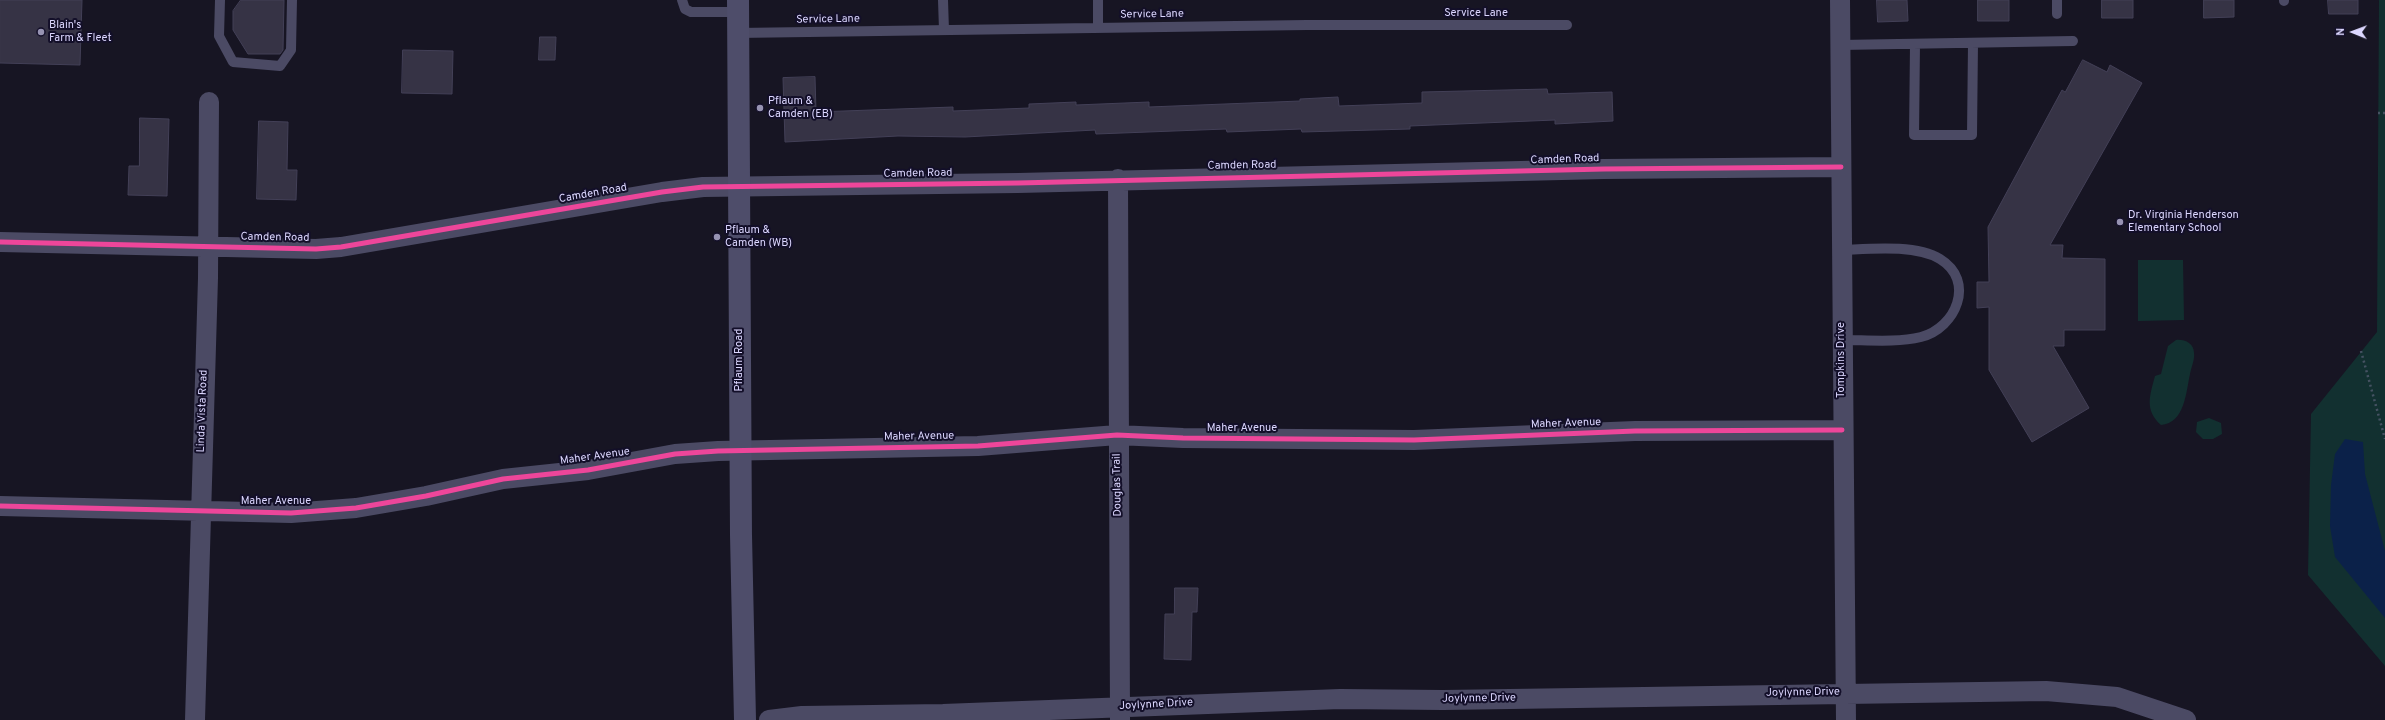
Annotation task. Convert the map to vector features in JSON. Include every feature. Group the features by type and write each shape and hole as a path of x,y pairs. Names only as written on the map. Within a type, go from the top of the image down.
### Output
{"street":[{"name":"Tompkins Drive","path":"1840,0 1842,430 1846,720"},
{"name":"Pflaum Road","path":"737,6 745,720"},
{"name":"Linda Vista Road","path":"196,720 208,246 209,102"},
{"name":"Camden Road","path":"0,242 316,249 341,247 662,192 739,185 994,183 1604,169 1841,167"},
{"name":"Douglas Trail","path":"1118,179 1120,714"},
{"name":"Maher Avenue","path":"0,506 291,513 356,508 426,496 503,479 588,470 675,454 741,450 978,446 1118,435 1183,438 1414,440 1635,431 1842,430"},
{"name":"Joylynne Drive","path":"769,720 802,716 1120,714 1340,699 1451,700 1846,692 2046,691 2100,694 2132,701 2186,720"}],"lane":[{"path":"220,0 219,36 233,62 280,66 291,50 292,0"},
{"path":"682,0 685,9 691,12 737,6"},
{"path":"943,0 944,30"},
{"path":"1098,0 1098,28"},
{"path":"2057,0 2057,14"},
{"name":"Service Lane","path":"737,34 1098,28 1566,25"},
{"path":"1840,45 2073,41"},
{"path":"1915,44 1914,135 1972,135 1973,43"},
{"path":"1841,250 1901,250 1925,253 1940,259 1953,271 1960,287 1959,303 1950,319 1938,329 1922,337 1900,340 1842,340"}],"path":[{"path":"2378,113 2385,113"},
{"path":"2361,351 2385,439"}],"green space":[{"path":"2379,0 2385,0 2385,666 2308,575 2311,414 2377,332"},
{"path":"2138,260 2183,260 2184,320 2138,321"},
{"path":"2176,340 2182,340 2190,344 2194,350 2194,358 2180,413 2169,423 2161,425 2152,414 2150,408 2150,396 2155,376 2161,374 2168,346"},
{"path":"2209,418 2221,423 2222,434 2213,439 2203,439 2196,432 2197,422"}],"water":[{"path":"2345,439 2363,442 2365,474 2385,551 2385,618 2335,557 2330,526 2331,485 2335,454"}],"building":[{"name":"Blain's Farm & Fleet","path":"0,0 82,0 80,65 0,63"},
{"path":"241,0 284,0 283,50 280,54 248,54 233,30 233,11"},
{"path":"1877,0 1907,0 1908,21 1878,22"},
{"path":"1978,0 2009,0 2009,21 1978,21"},
{"path":"2102,0 2133,0 2133,18 2102,18"},
{"path":"2204,0 2234,0 2234,17 2204,18"},
{"path":"2328,0 2358,0 2358,14 2329,14"},
{"path":"540,37 556,37 555,60 539,60"},
{"path":"403,50 453,51 452,94 402,93"},
{"name":"Dr. Virginia Henderson Elementary School","path":"2083,60 2107,72 2110,65 2142,83 2050,245 2063,245 2062,258 2105,259 2105,330 2064,330 2064,346 2053,346 2089,408 2032,442 1989,370 1989,307 1977,308 1977,282 1989,282 1988,227 2062,90 2065,92"},
{"path":"815,77 816,112 953,107 953,111 1029,108 1029,104 1076,102 1076,105 1149,102 1149,107 1300,101 1300,99 1338,97 1339,106 1422,103 1422,92 1547,89 1548,94 1612,92 1613,121 1555,124 1555,120 1410,126 1410,129 1302,132 1301,129 1227,132 1226,129 1096,134 1095,130 965,137 898,136 785,142 783,78"},
{"path":"140,118 169,119 167,196 128,195 129,166 139,166"},
{"path":"259,121 288,122 287,170 297,170 296,200 257,199"},
{"path":"1175,588 1198,588 1197,612 1192,612 1191,660 1164,659 1165,614 1174,614"}],"cycle path":[{"path":"0,242 316,249 341,247 662,192 703,187 1018,183 1604,169 1841,167"},
{"path":"0,506 291,513 356,508 426,496 503,479 588,470 675,454 718,451 978,446 1117,435 1183,438 1414,440 1635,431 1842,430"}],"place":[{"name":"Blain's Farm & Fleet","path":"41,32"},
{"name":"Pflaum & Camden (EB)","path":"760,108"},
{"name":"Dr. Virginia Henderson Elementary School","path":"2120,222"},
{"name":"Pflaum & Camden (WB)","path":"717,237"}]}
